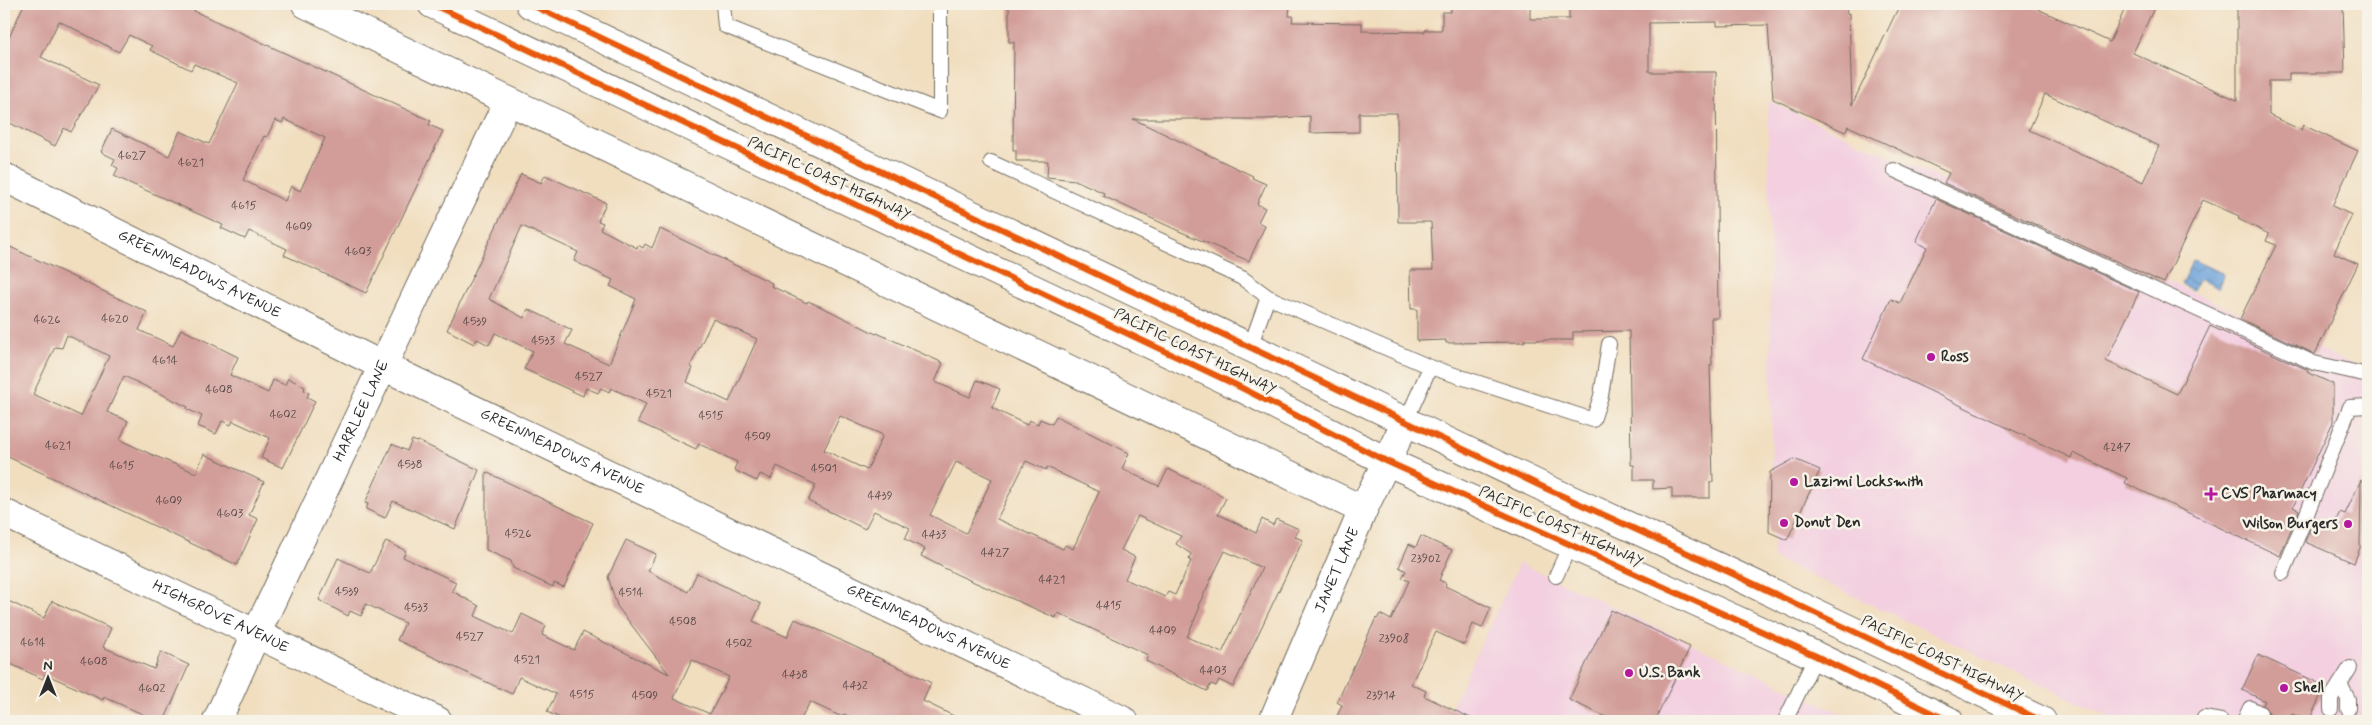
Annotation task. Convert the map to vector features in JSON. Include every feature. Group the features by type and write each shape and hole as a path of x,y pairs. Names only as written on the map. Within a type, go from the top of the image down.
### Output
{"main road":[{"path":"306,4 1363,510"},
{"name":"PACIFIC COAST HIGHWAY","path":"432,4 1234,384 1386,461 1816,656 1949,721"},
{"name":"PACIFIC COAST HIGHWAY","path":"530,4 566,11 1250,347 1545,488 1832,620 2042,721"},
{"name":"HARRLEE LANE","path":"216,721 508,101"},
{"name":"GREENMEADOWS AVENUE","path":"4,177 383,366 1124,721"},
{"name":"JANET LANE","path":"1274,721 1363,510 1406,421"},
{"name":"HIGHGROVE AVENUE","path":"4,513 438,721"},
{"path":"1816,656 1832,620"}],"lane":[{"path":"723,4 725,26 940,111 940,4"},
{"path":"991,162 1242,278 1268,298 1430,367 1593,420 1602,396 1609,344"},
{"path":"1894,170 2314,363 2368,375"},
{"path":"1250,347 1268,298"},
{"path":"1406,421 1430,367"},
{"path":"2283,574 2350,407 2368,406"},
{"path":"1556,576 1570,545"},
{"path":"1785,721 1816,656"},
{"path":"2331,709 2330,698 2350,668"},
{"path":"2340,684 2348,699 2348,709"},
{"path":"2244,721 2250,708 2260,712"},
{"path":"2203,721 2204,718 2221,721"}],"shaded area":[{"path":"1768,101 2363,369 2363,721 2118,721 1773,558"},
{"path":"1519,563 1858,721 1445,721"}],"water":[{"path":"2193,260 2224,274 2218,288 2199,279 2193,290 2181,284"}],"building":[{"path":"24,4 185,4 195,9 194,11 431,121 429,125 443,131 366,293 284,255 287,249 249,231 245,239 221,228 223,225 114,176 118,168 112,165 115,159 101,152 112,129 169,156 180,131 209,144 238,83 194,64 191,70 150,50 152,46 129,35 119,52 59,21 41,57 99,85 71,132 64,128 55,146 4,120 4,49","holes":["284,119 325,138 300,191 291,186 285,201 243,180 264,136 267,137 275,120 282,123"]},
{"path":"1009,4 1290,4 1289,16 1293,16 1292,22 1362,23 1362,31 1425,32 1425,30 1442,30 1442,12 1451,12 1451,4 1530,4 1530,19 1569,19 1569,4 1846,4 1847,14 1849,13 1852,105 1900,4 2027,4 2110,42 2127,4 2156,4 2133,53 2237,100 2237,4 2343,4 2345,73 2289,73 2289,81 2269,81 2269,115 2301,130 2303,125 2358,151 2332,206 2352,215 2334,253 2358,264 2315,354 2240,319 2276,245 2266,241 2269,234 2238,219 2239,216 2203,200 2164,283 1944,183 1949,173 1848,126 1845,132 1773,99 1768,25 1717,26 1717,22 1649,23 1649,72 1716,72 1718,318 1711,318 1712,365 1710,365 1713,482 1710,482 1710,498 1672,498 1672,488 1653,489 1653,480 1634,480 1634,465 1631,465 1629,331 1573,332 1573,340 1446,343 1446,340 1417,341 1417,309 1411,309 1410,270 1433,270 1431,222 1398,222 1397,113 1359,113 1359,132 1310,133 1310,116 1267,119 1133,119 1266,184 1257,204 1265,208 1258,222 1265,226 1249,261 1103,196 1104,193 1075,180 1047,177 1048,161 1016,161 1016,150 1013,150 1014,42 1009,42","holes":["2045,94 2159,146 2143,182 2029,130"]},
{"path":"521,174 541,183 545,175 606,203 598,221 603,223 600,229 637,248 638,245 643,248 645,244 652,248 660,229 772,283 771,286 943,363 935,382 970,397 977,380 1000,389 992,408 1027,425 1029,420 1038,424 1040,419 1052,424 1056,416 1129,453 1122,469 1159,486 1168,469 1226,498 1218,514 1256,533 1262,519 1273,525 1276,519 1299,529 1295,537 1303,540 1233,687 1219,680 1216,686 1211,684 1207,691 1146,661 1148,655 1058,613 1056,618 958,575 921,556 925,549 905,539 910,528 874,511 865,529 808,501 816,485 777,466 771,479 760,474 757,481 734,470 737,462 699,444 696,449 638,422 646,404 611,388 609,392 601,388 598,393 586,388 583,396 524,369 533,351 495,333 489,345 477,339 474,344 447,330","holes":["522,226 578,252 574,261 613,280 610,286 636,299 609,364 565,344 572,330 528,309 524,318 489,299","713,319 757,339 729,402 687,382 693,368 690,367","840,416 883,435 867,470 824,450","1026,461 1046,470 1047,467 1099,492 1073,549 1065,545 1063,549 997,519","956,462 992,479 966,533 930,515","1138,516 1181,536 1176,544 1191,554 1189,560 1191,561 1175,595 1168,592 1165,597 1125,579 1135,557 1121,550","1225,551 1262,568 1222,653 1187,637 1200,607 1198,606"]},
{"path":"1936,199 2139,292 2106,361 2177,394 2210,326 2308,370 2307,372 2333,384 2333,422 2293,507 2299,510 2280,556 2125,483 2127,478 2073,453 2071,458 1863,359 1891,299 1900,303 1927,247 1916,242"},
{"path":"4,244 147,312 139,330 173,346 181,329 238,357 230,375 268,393 273,380 285,385 288,378 305,387 304,390 309,393 307,397 315,401 283,468 261,458 270,438 233,421 231,425 222,421 216,434 198,426 202,416 187,409 188,407 124,376 107,412 128,421 120,440 196,473 204,454 264,482 249,515 258,519 237,565 4,455","holes":["67,335 109,356 81,416 33,394 55,347 62,348"]},
{"path":"412,440 418,441 479,470 455,529 393,501 385,518 366,509 368,504 365,503 392,444 407,451"},
{"path":"1794,459 1820,470 1787,540 1769,532 1770,472"},
{"path":"486,472 593,523 564,587 554,583 553,587 513,568 511,561 486,550"},
{"name":"Wilson Burgers","path":"2361,480 2360,548 2354,563 2305,542 2315,518 2333,527 2340,512 2345,514"},
{"path":"1421,536 1452,550 1439,580 1446,583 1445,586 1491,608 1482,628 1473,624 1464,645 1436,632 1411,684 1426,691 1424,696 1477,721 1335,721 1342,705 1337,702 1376,618 1380,614 1391,620 1409,581 1402,578 1406,571 1399,567 1409,544 1416,547"},
{"path":"626,540 656,554 648,571 688,592 697,573 761,604 753,621 787,637 795,619 926,680 931,683 923,701 964,721 860,721 844,714 842,717 810,702 800,721 567,721 547,712 556,694 519,677 512,694 397,640 405,623 366,604 361,616 350,611 348,616 319,600 338,558 370,573 386,541 406,551 403,557 456,582 452,591 479,606 475,616 513,634 522,614 546,626 542,635 574,650 583,632 669,674 617,606 608,577","holes":["692,660 729,677 710,714 674,698"]},
{"path":"4,599 44,618 52,601 111,628 103,647 154,669 161,652 189,665 164,721 158,721 104,697 103,700 45,674 43,679 4,661"},
{"name":"U.S. Bank","path":"1611,610 1690,647 1655,721 1615,721 1569,700"},
{"name":"Shell","path":"2258,655 2325,686 2309,721 2292,714 2289,721 2262,721 2268,717 2269,713 2263,705 2265,701 2242,690"}],"cycle path":[{"path":"432,4 1234,384 1386,461 1816,656 1949,721"},
{"path":"530,4 1545,488 1731,573 2042,721"}],"place":[{"name":"Ross","path":"1931,357"},
{"name":"Lazimi Locksmith","path":"1794,482"},
{"name":"CVS Pharmacy","path":"2211,494"},
{"name":"Donut Den","path":"1784,523"},
{"name":"Wilson Burgers","path":"2348,524"},
{"name":"U.S. Bank","path":"1629,673"},
{"name":"Shell","path":"2284,688"}]}
